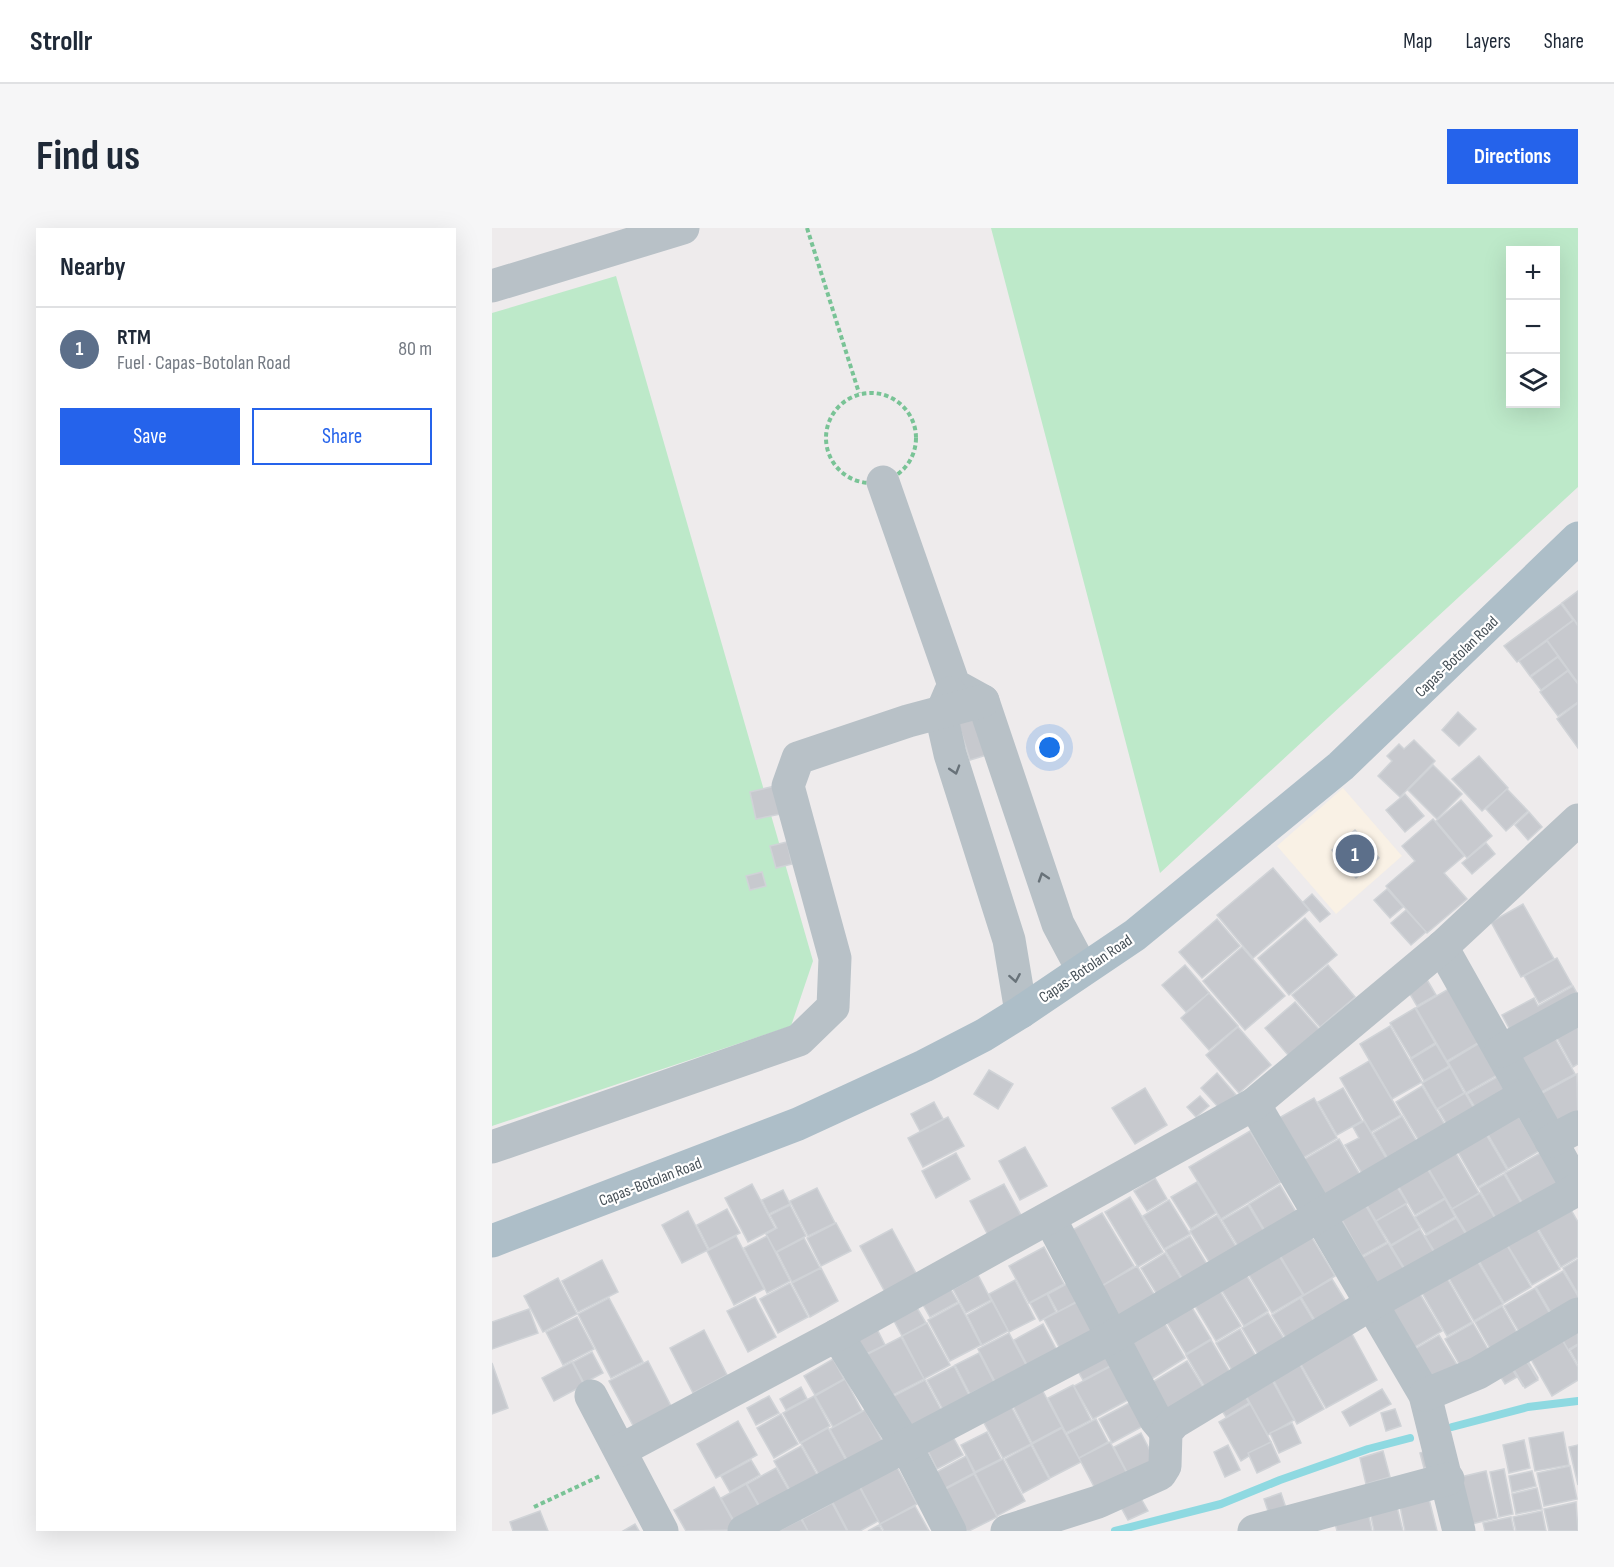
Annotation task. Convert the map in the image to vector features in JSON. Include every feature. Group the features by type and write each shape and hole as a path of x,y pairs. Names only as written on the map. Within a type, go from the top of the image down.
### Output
{"main road":[{"name":"Capas-Botolan Road","path":"492,1241 798,1124 924,1066 984,1035 1021,1012 1135,935 1193,890 1341,766 1578,538"}],"street":[{"path":"492,286 683,228"},
{"path":"883,482 954,685 983,701 1058,924 1082,969"},
{"path":"954,685 941,714 950,754 1009,940 1021,1012"},
{"path":"492,1147 799,1040 833,1007 835,958 788,786 798,758 908,721 983,701"},
{"path":"625,1456 837,1335 1254,1104 1442,947 1578,820"},
{"path":"977,840 1026,825"},
{"path":"1009,940 1058,924"},
{"path":"1007,1531 1098,1502 1160,1474 1165,1466 1166,1432 1175,1422 1371,1304 1578,1189 1564,1134 1525,1095 1442,947"},
{"path":"1501,1051 1578,1009"},
{"path":"744,1531 905,1444 1112,1337 1525,1095"},
{"path":"1254,1104 1425,1395 1448,1479 1459,1531"},
{"path":"1050,1219 1156,1420 1166,1432"},
{"path":"1425,1395 1478,1373 1578,1314"},
{"path":"837,1335 905,1444 950,1531"},
{"path":"591,1396 625,1456 662,1531"},
{"path":"1254,1531 1448,1479"}],"path":[{"path":"807,228 859,394"},
{"path":"873,392 887,395 900,402 909,413 915,426 914,454 907,466 896,476 883,482 867,483 852,479 838,470 829,457 825,442 826,426 833,412 845,400 859,394 873,392"},
{"path":"534,1507 625,1456"}],"shaded area":[{"path":"1343,788 1402,856 1336,914 1277,846"}],"green space":[{"path":"991,228 1578,228 1578,487 1160,873"},
{"path":"616,276 813,961 791,1026 492,1126 492,313"}],"building":[{"path":"1578,591 1578,625 1562,603"},
{"path":"1561,604 1573,620 1517,662 1504,646"},
{"path":"1574,620 1578,626 1578,683 1547,640"},
{"path":"1547,641 1558,656 1530,676 1519,661"},
{"path":"1558,657 1568,670 1541,690 1531,677"},
{"path":"1568,671 1578,684 1578,702 1558,716 1540,692"},
{"path":"1578,703 1578,748 1557,719"},
{"path":"1458,712 1476,729 1459,746 1442,730"},
{"path":"979,716 990,754 970,760 958,722"},
{"path":"1414,740 1435,761 1400,797 1378,776 1392,761 1387,756 1399,744 1404,749"},
{"path":"1479,756 1508,788 1482,811 1452,779"},
{"path":"1433,765 1462,794 1437,819 1408,790"},
{"path":"775,786 781,814 756,819 750,792"},
{"path":"1507,789 1528,811 1506,831 1486,809"},
{"path":"1405,794 1424,816 1405,832 1386,810"},
{"path":"1461,800 1492,836 1467,858 1436,821"},
{"path":"1529,812 1542,827 1528,840 1515,825"},
{"path":"1433,819 1464,856 1444,873 1467,899 1427,933 1386,886 1415,861 1402,846"},
{"path":"1355,830 1379,858 1356,878 1332,850"},
{"path":"787,842 792,864 776,868 770,846"},
{"path":"1486,843 1495,854 1472,874 1462,863"},
{"path":"1273,868 1309,910 1253,958 1217,915"},
{"path":"762,872 766,886 750,890 746,876"},
{"path":"1387,889 1403,907 1390,918 1374,900"},
{"path":"1312,894 1330,914 1320,922 1303,902"},
{"path":"1523,904 1554,959 1521,977 1491,922"},
{"path":"1406,910 1426,932 1411,945 1391,923"},
{"path":"1305,918 1337,955 1289,995 1258,958"},
{"path":"1217,919 1240,946 1202,978 1179,952"},
{"path":"1242,947 1285,996 1245,1030 1203,981"},
{"path":"1557,958 1572,985 1539,1003 1524,976"},
{"path":"1185,965 1209,993 1186,1012 1162,985"},
{"path":"1328,965 1355,997 1320,1027 1292,995"},
{"path":"1426,978 1436,995 1417,1006 1407,989"},
{"path":"1573,986 1578,995 1516,1041 1502,1015 1534,998 1538,1006"},
{"path":"1452,987 1483,1040 1447,1061 1416,1008"},
{"path":"1209,993 1238,1026 1209,1050 1181,1018"},
{"path":"1295,1002 1325,1036 1294,1062 1265,1028"},
{"path":"1415,1008 1435,1043 1411,1058 1390,1023"},
{"path":"1578,1015 1578,1064 1573,1067 1552,1029"},
{"path":"1390,1026 1422,1082 1392,1099 1360,1044"},
{"path":"1238,1027 1271,1065 1239,1093 1206,1055"},
{"path":"1551,1031 1575,1074 1536,1095 1513,1052"},
{"path":"1481,1042 1499,1074 1466,1093 1448,1062"},
{"path":"1436,1044 1449,1066 1424,1081 1411,1059"},
{"path":"1369,1061 1401,1115 1371,1132 1340,1078"},
{"path":"1450,1067 1464,1093 1437,1109 1422,1083"},
{"path":"989,1070 1013,1084 998,1109 974,1094"},
{"path":"1217,1073 1236,1095 1220,1109 1201,1088"},
{"path":"1577,1074 1578,1125 1557,1137 1535,1097"},
{"path":"1497,1077 1512,1102 1482,1119 1467,1094"},
{"path":"1422,1086 1451,1135 1425,1151 1396,1102"},
{"path":"1145,1088 1167,1125 1135,1144 1112,1108"},
{"path":"1343,1088 1362,1121 1337,1135 1318,1102"},
{"path":"1465,1093 1480,1119 1453,1135 1438,1109"},
{"path":"1200,1096 1209,1106 1196,1117 1187,1107"},
{"path":"1314,1098 1337,1138 1303,1158 1279,1118"},
{"path":"934,1102 943,1119 920,1131 911,1114"},
{"path":"1515,1110 1539,1151 1508,1169 1484,1128"},
{"path":"1402,1116 1423,1152 1394,1169 1373,1133"},
{"path":"948,1117 964,1146 923,1167 908,1138"},
{"path":"1364,1121 1392,1168 1367,1182 1345,1145 1359,1138 1353,1127"},
{"path":"1483,1129 1507,1170 1478,1187 1454,1145"},
{"path":"1250,1131 1281,1182 1221,1219 1189,1167"},
{"path":"1339,1139 1366,1185 1330,1206 1303,1160"},
{"path":"1025,1147 1047,1186 1020,1200 999,1161"},
{"path":"1454,1150 1479,1193 1452,1209 1427,1166"},
{"path":"1542,1152 1566,1193 1529,1214 1505,1173"},
{"path":"956,1153 970,1179 936,1198 922,1171"},
{"path":"1425,1165 1445,1198 1415,1215 1396,1182"},
{"path":"1504,1174 1528,1215 1502,1229 1479,1188"},
{"path":"1155,1178 1167,1199 1147,1211 1134,1191"},
{"path":"1197,1182 1216,1213 1191,1229 1171,1197"},
{"path":"1394,1182 1407,1203 1376,1221 1364,1200"},
{"path":"752,1184 775,1228 748,1242 725,1198"},
{"path":"1004,1184 1023,1219 989,1237 970,1201"},
{"path":"1280,1185 1302,1222 1271,1241 1249,1204"},
{"path":"817,1188 835,1223 808,1236 790,1201"},
{"path":"783,1190 790,1204 769,1214 762,1200"},
{"path":"1480,1193 1502,1230 1474,1246 1452,1209"},
{"path":"1130,1197 1163,1252 1138,1267 1105,1212"},
{"path":"1445,1199 1455,1217 1426,1234 1415,1217"},
{"path":"1169,1200 1190,1234 1164,1249 1143,1216"},
{"path":"1566,1201 1578,1222 1578,1257 1561,1267 1533,1220"},
{"path":"1406,1204 1420,1228 1391,1245 1376,1221"},
{"path":"790,1205 806,1236 776,1252 766,1234 777,1228 770,1215"},
{"path":"1248,1205 1270,1241 1244,1256 1222,1220"},
{"path":"1366,1206 1387,1242 1362,1256 1342,1220"},
{"path":"727,1209 740,1233 709,1249 697,1225"},
{"path":"688,1211 708,1250 682,1263 662,1225"},
{"path":"1102,1213 1134,1266 1097,1289 1064,1235"},
{"path":"1217,1215 1243,1258 1216,1273 1190,1231"},
{"path":"1456,1218 1473,1246 1442,1264 1425,1236"},
{"path":"1532,1221 1560,1269 1532,1285 1503,1238"},
{"path":"836,1223 851,1251 821,1266 807,1238"},
{"path":"892,1229 917,1275 885,1292 860,1246"},
{"path":"1420,1229 1441,1264 1412,1281 1391,1246"},
{"path":"1308,1231 1335,1276 1304,1295 1276,1249"},
{"path":"1501,1235 1531,1287 1504,1303 1473,1251"},
{"path":"736,1236 764,1289 734,1305 707,1251"},
{"path":"767,1236 790,1281 767,1293 744,1248"},
{"path":"1190,1236 1211,1271 1187,1286 1165,1250"},
{"path":"804,1238 820,1268 792,1282 777,1252"},
{"path":"1388,1243 1411,1281 1379,1300 1356,1261"},
{"path":"1044,1247 1064,1284 1029,1303 1009,1266"},
{"path":"1275,1249 1303,1295 1272,1313 1244,1267"},
{"path":"1472,1252 1503,1304 1474,1321 1443,1268"},
{"path":"1165,1253 1186,1287 1161,1301 1141,1268"},
{"path":"1578,1259 1578,1294 1563,1268"},
{"path":"602,1260 618,1292 578,1312 562,1281"},
{"path":"1137,1266 1160,1304 1124,1326 1100,1287"},
{"path":"1241,1266 1268,1311 1244,1326 1216,1281"},
{"path":"821,1268 838,1301 810,1317 792,1283"},
{"path":"1443,1271 1472,1322 1447,1336 1418,1286"},
{"path":"1563,1271 1578,1296 1578,1311 1557,1323 1536,1287"},
{"path":"978,1275 991,1300 966,1313 953,1289"},
{"path":"558,1278 577,1314 543,1332 524,1296"},
{"path":"1332,1279 1353,1313 1322,1332 1301,1297"},
{"path":"1015,1280 1035,1319 1009,1332 989,1294"},
{"path":"1072,1281 1081,1299 1058,1312 1048,1294"},
{"path":"1214,1281 1241,1326 1216,1341 1189,1296"},
{"path":"790,1283 808,1317 778,1333 760,1299"},
{"path":"950,1288 958,1302 930,1317 922,1303"},
{"path":"1535,1288 1556,1324 1525,1342 1504,1306"},
{"path":"1417,1289 1442,1331 1405,1353 1380,1310"},
{"path":"1047,1294 1056,1312 1040,1321 1030,1303"},
{"path":"755,1297 776,1337 748,1352 727,1311"},
{"path":"609,1298 643,1362 611,1378 578,1314"},
{"path":"1300,1298 1321,1333 1293,1350 1272,1315"},
{"path":"1081,1300 1102,1338 1065,1358 1044,1319"},
{"path":"992,1301 1008,1331 982,1345 967,1315"},
{"path":"1188,1301 1211,1339 1186,1354 1163,1316"},
{"path":"959,1303 981,1345 950,1361 928,1320"},
{"path":"916,1306 926,1323 902,1336 893,1319"},
{"path":"1502,1306 1523,1343 1496,1359 1475,1322"},
{"path":"529,1309 538,1333 492,1349 492,1322"},
{"path":"1268,1313 1291,1350 1265,1366 1242,1328"},
{"path":"1159,1314 1185,1358 1147,1382 1120,1338"},
{"path":"1578,1316 1578,1344 1568,1350 1556,1329"},
{"path":"577,1317 594,1349 563,1365 546,1332"},
{"path":"927,1323 950,1365 924,1379 902,1336"},
{"path":"1346,1323 1377,1380 1326,1408 1294,1352"},
{"path":"1473,1323 1494,1360 1466,1376 1445,1339"},
{"path":"1043,1324 1062,1360 1033,1376 1014,1340"},
{"path":"877,1329 885,1345 864,1355 856,1340"},
{"path":"1240,1329 1262,1367 1238,1381 1216,1343"},
{"path":"1556,1329 1578,1367 1578,1380 1552,1396 1524,1347"},
{"path":"704,1330 727,1375 693,1393 670,1348"},
{"path":"1009,1333 1032,1376 1001,1393 978,1349"},
{"path":"1439,1335 1462,1373 1429,1392 1406,1354"},
{"path":"901,1337 924,1379 887,1398 864,1356"},
{"path":"1211,1340 1231,1374 1206,1389 1186,1355"},
{"path":"1578,1345 1578,1364 1570,1350"},
{"path":"1100,1348 1110,1366 1083,1380 1073,1362"},
{"path":"1521,1349 1538,1378 1523,1386 1506,1358"},
{"path":"592,1352 603,1373 584,1383 573,1362"},
{"path":"979,1353 994,1382 970,1394 955,1365"},
{"path":"1294,1354 1324,1409 1297,1424 1267,1368"},
{"path":"833,1359 844,1379 815,1395 804,1376"},
{"path":"648,1361 673,1410 635,1429 609,1381"},
{"path":"1187,1361 1210,1398 1172,1421 1149,1384"},
{"path":"572,1362 584,1385 554,1401 542,1378"},
{"path":"1508,1362 1517,1377 1505,1384 1496,1369"},
{"path":"1527,1362 1538,1380 1525,1388 1514,1370"},
{"path":"492,1363 508,1408 492,1414"},
{"path":"954,1366 973,1403 947,1417 927,1380"},
{"path":"1111,1366 1128,1400 1093,1419 1074,1386"},
{"path":"1267,1371 1294,1420 1268,1435 1240,1385"},
{"path":"845,1379 862,1411 833,1427 815,1396"},
{"path":"925,1380 946,1419 911,1437 890,1398"},
{"path":"1039,1384 1062,1427 1032,1443 1010,1400"},
{"path":"1073,1385 1091,1420 1066,1433 1048,1398"},
{"path":"801,1387 807,1399 786,1410 780,1399"},
{"path":"1241,1389 1249,1403 1226,1417 1217,1403"},
{"path":"1382,1389 1391,1404 1350,1426 1342,1412"},
{"path":"769,1396 779,1413 756,1425 747,1408"},
{"path":"814,1396 830,1426 800,1443 783,1413"},
{"path":"1135,1400 1147,1424 1112,1443 1099,1419"},
{"path":"1250,1404 1271,1442 1241,1461 1219,1422"},
{"path":"1011,1406 1031,1444 1003,1458 983,1421"},
{"path":"1395,1409 1401,1426 1386,1431 1381,1413"},
{"path":"865,1410 885,1446 850,1465 830,1429"},
{"path":"781,1414 798,1444 774,1458 757,1428"},
{"path":"1096,1419 1108,1442 1079,1458 1067,1434"},
{"path":"738,1421 757,1455 716,1478 697,1444"},
{"path":"1292,1423 1301,1443 1279,1453 1270,1433"},
{"path":"828,1428 849,1466 822,1480 801,1443"},
{"path":"948,1428 963,1455 937,1469 923,1441"},
{"path":"1062,1428 1081,1462 1050,1478 1032,1444"},
{"path":"987,1432 1001,1459 975,1472 961,1445"},
{"path":"1563,1432 1569,1465 1535,1471 1529,1438"},
{"path":"1141,1433 1159,1468 1132,1482 1114,1447"},
{"path":"1524,1440 1530,1468 1509,1473 1503,1445"},
{"path":"1110,1442 1130,1479 1099,1496 1079,1458"},
{"path":"1271,1442 1280,1462 1257,1473 1248,1453"},
{"path":"1031,1445 1049,1479 1023,1493 1005,1459"},
{"path":"1228,1445 1240,1470 1225,1477 1214,1452"},
{"path":"1578,1445 1578,1485 1569,1447"},
{"path":"801,1446 821,1482 794,1497 774,1461"},
{"path":"1434,1449 1438,1464 1424,1468 1420,1453"},
{"path":"1383,1451 1390,1477 1366,1484 1360,1458"},
{"path":"966,1456 974,1473 938,1492 929,1476"},
{"path":"1003,1459 1025,1501 997,1516 975,1473"},
{"path":"751,1460 760,1475 730,1492 721,1476"},
{"path":"893,1460 917,1504 880,1524 856,1479"},
{"path":"1570,1466 1577,1499 1544,1506 1537,1473"},
{"path":"776,1468 793,1498 764,1514 747,1484"},
{"path":"1504,1469 1513,1514 1499,1517 1490,1472"},
{"path":"1486,1471 1497,1518 1467,1525 1456,1478"},
{"path":"1532,1471 1536,1486 1512,1492 1509,1476"},
{"path":"974,1474 997,1517 969,1531 961,1531 940,1492"},
{"path":"856,1481 878,1521 860,1531 848,1531 829,1495"},
{"path":"746,1484 763,1514 738,1528 721,1498"},
{"path":"714,1487 738,1530 686,1531 674,1510"},
{"path":"1135,1488 1148,1511 1128,1520 1116,1498"},
{"path":"1537,1488 1542,1509 1516,1514 1512,1494"},
{"path":"1281,1493 1286,1508 1269,1514 1264,1499"},
{"path":"1395,1499 1403,1531 1374,1531 1369,1506"},
{"path":"1429,1499 1437,1531 1405,1531 1400,1506"},
{"path":"1576,1502 1578,1531 1549,1531 1544,1509"},
{"path":"832,1503 847,1531 808,1531 802,1519"},
{"path":"915,1506 929,1531 884,1531 880,1524"},
{"path":"540,1511 548,1531 513,1531 510,1522"},
{"path":"1368,1511 1372,1531 1337,1531 1334,1519"},
{"path":"1542,1511 1546,1531 1516,1531 1513,1517"},
{"path":"1511,1517 1514,1531 1485,1531 1483,1523"},
{"path":"801,1519 808,1531 778,1531"},
{"path":"635,1524 639,1531 623,1531"},
{"path":"879,1525 882,1531 868,1531"}],"waterway":[{"path":"1452,1427 1528,1407 1578,1401"},
{"path":"1115,1531 1221,1504 1280,1480 1368,1449 1410,1438"}],"place":[{"name":"RTM","path":"1355,854"}]}
